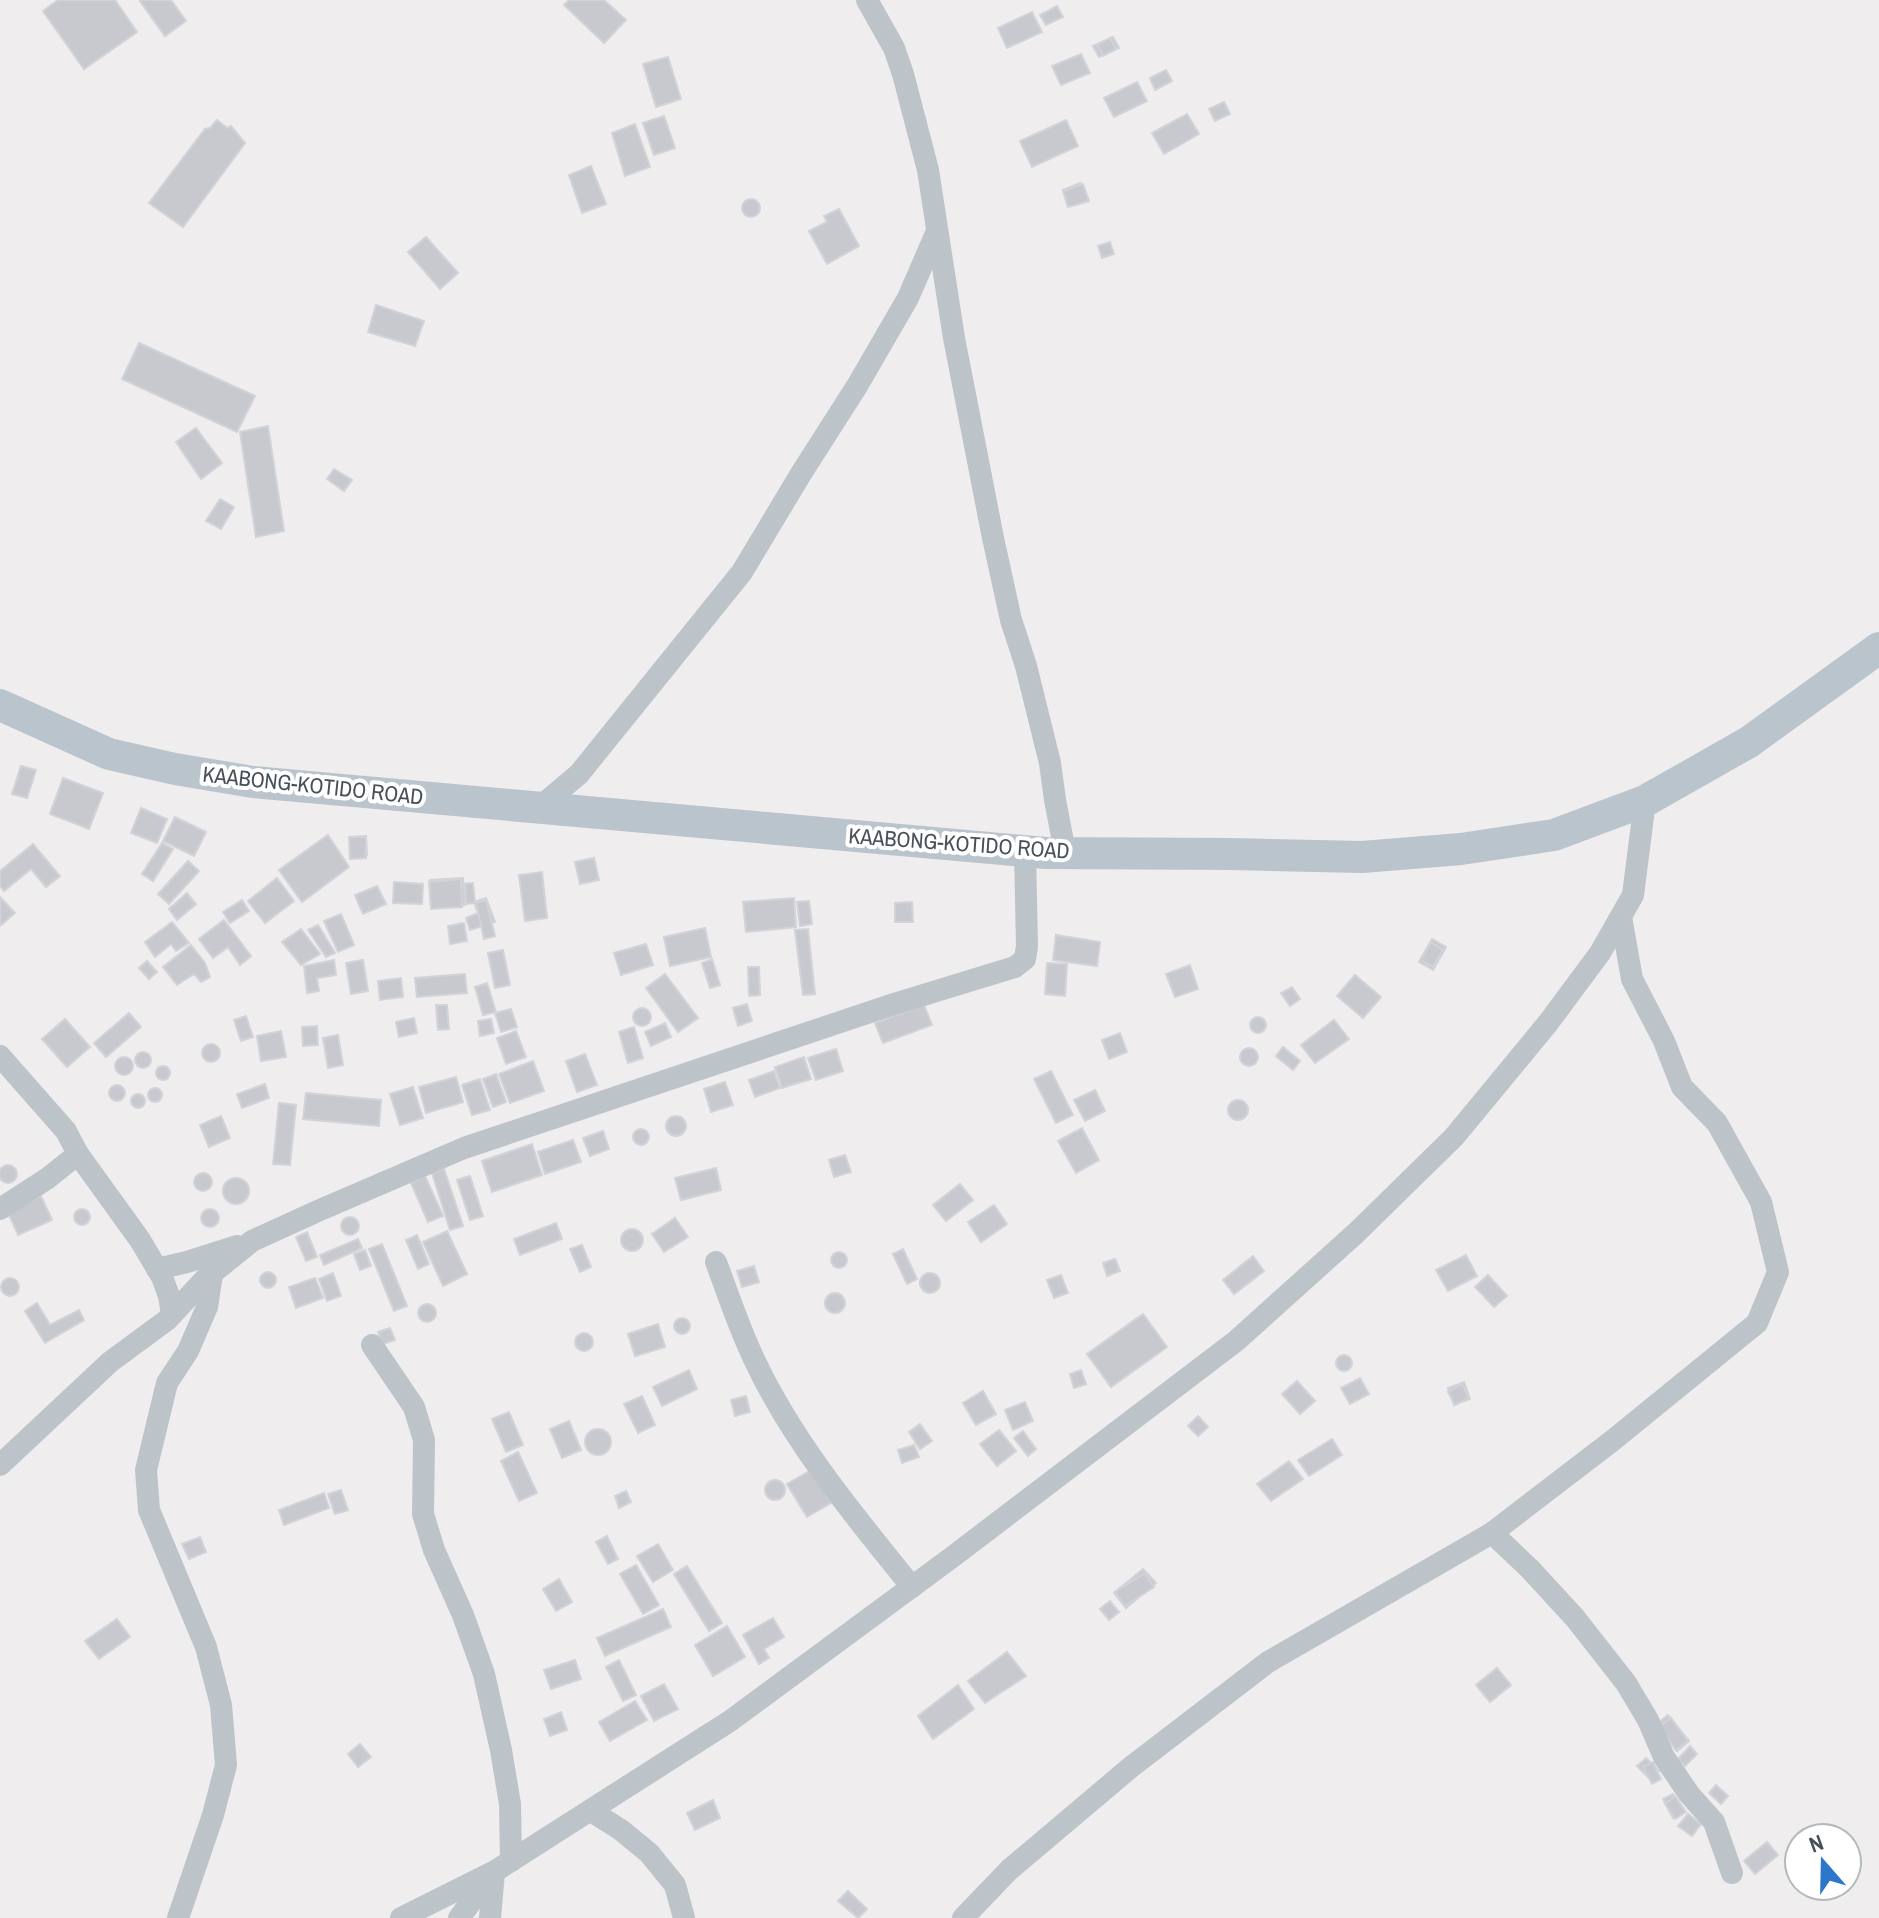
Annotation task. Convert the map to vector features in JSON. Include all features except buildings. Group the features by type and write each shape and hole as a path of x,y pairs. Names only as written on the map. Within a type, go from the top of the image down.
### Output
{"main road":[{"name":"KAABONG-KOTIDO ROAD","path":"0,705 109,754 253,782 1046,853 1362,857 1461,849 1554,835 1645,801 1749,742 1879,648"}],"street":[{"path":"867,0 894,48 928,170 954,338 993,538 1011,620 1050,763 1065,852"},
{"path":"540,807 579,774 742,572 908,298 937,230"},
{"path":"401,1918 503,1866 730,1721 1236,1341 1356,1233 1454,1137 1556,1012 1600,953 1633,895 1645,801"},
{"path":"157,1269 252,1241 464,1148 894,1004 1015,967 1025,959 1027,946 1025,851"},
{"path":"963,1918 1009,1870 1131,1767 1268,1662 1492,1533 1612,1441 1757,1323 1778,1272 1761,1202 1717,1123 1682,1087 1664,1041 1632,979 1621,917"},
{"path":"0,1056 66,1131 78,1154 140,1240 169,1296 172,1314"},
{"path":"0,1209 78,1154"},
{"path":"0,1465 110,1362 172,1314 212,1274 252,1241"},
{"path":"716,1262 755,1361 777,1403 843,1502 912,1587"},
{"path":"178,1918 213,1815 226,1765 221,1705 206,1647 149,1510 146,1470 167,1383 188,1351 207,1307 212,1274"},
{"path":"372,1345 414,1407 424,1440 423,1514 434,1550 463,1615 484,1674 501,1750 510,1804 503,1866 490,1918"},
{"path":"1492,1533 1575,1618 1626,1683 1648,1720 1664,1757 1689,1794 1714,1822 1732,1873"},
{"path":"591,1811 649,1853 675,1885 684,1918"},
{"path":"459,1918 503,1866"}]}
